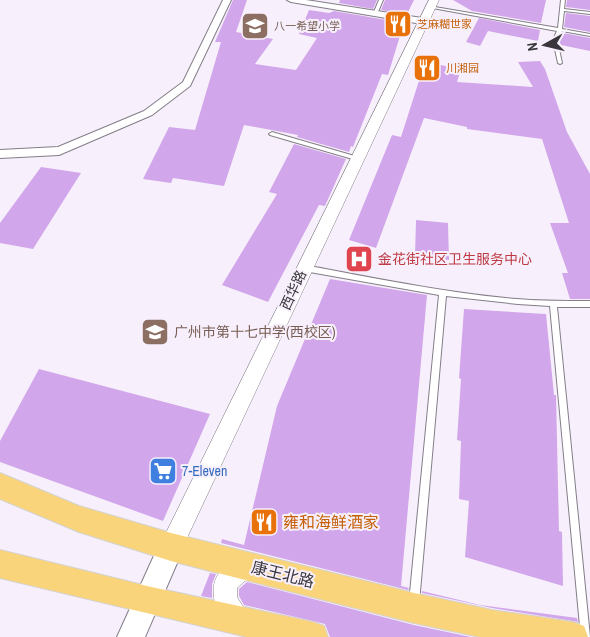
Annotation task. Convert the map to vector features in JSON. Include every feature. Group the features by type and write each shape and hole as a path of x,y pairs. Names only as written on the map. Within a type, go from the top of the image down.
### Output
{"main road":[{"name":"康王北路","path":"0,486 79,519 171,547 492,626 573,637"},
{"name":"西华路","path":"131,637 171,547"},
{"path":"0,564 147,600 313,637"}],"street":[{"path":"0,154 59,150 148,113 187,84 227,0"},
{"path":"292,0 375,14 428,9"},
{"name":"西华路","path":"171,547 428,9"},
{"path":"240,621 227,604 224,590 231,576 254,566"}],"lane":[{"path":"375,14 381,0"},
{"path":"560,63 555,40 560,30 563,0"},
{"path":"428,9 590,35"},
{"path":"562,10 590,13"},
{"path":"272,134 356,158"},
{"path":"304,268 443,293 553,305 590,304"},
{"path":"414,608 443,293"},
{"path":"553,305 586,637"}],"building":[{"path":"233,0 247,0 236,32 273,39 255,64 296,70 317,38 299,34 309,10 329,13 334,11 404,23 388,75 382,74 353,147 351,146 349,152 297,137 298,135 244,125 224,186 173,178 171,183 143,179 169,127 195,130 221,42 215,42"},
{"path":"340,0 377,0 373,9 339,3"},
{"path":"385,0 414,0 407,14 381,10"},
{"path":"453,0 546,0 541,23 472,11"},
{"path":"567,0 590,0 590,10 566,7"},
{"path":"566,13 590,16 590,32 564,27"},
{"path":"479,18 540,30 538,41 488,31 480,46 466,42"},
{"path":"563,33 590,38 590,51 561,45 559,40"},
{"path":"540,61 545,69 567,132 590,174 590,299 570,299 562,273 568,273 550,223 569,223 542,139 467,129 467,127 424,118 376,248 349,240 392,135 401,137 425,62 461,69 457,82 533,87 518,62"},
{"path":"294,144 346,159 325,206 319,205 268,302 222,285 277,194 269,192"},
{"path":"41,167 81,173 33,249 0,243 0,223"},
{"path":"416,220 448,223 449,260 415,256"},
{"path":"330,279 427,295 401,586 409,588 408,590 221,543 222,539 244,545 277,406"},
{"path":"464,309 546,314 554,395 556,395 559,531 562,532 563,586 465,557 469,501 459,499 461,441 457,440"},
{"path":"39,369 210,414 163,521 0,462 0,441"},
{"path":"210,573 216,574 212,584 212,598 201,596"},
{"path":"247,582 414,625 471,637 330,637 325,624 244,605 239,596 239,589"},
{"path":"422,591 480,605 577,618 578,622 492,608 422,593"}],"place":[{"name":"芝麻糊世家","path":"398,24"},
{"name":"八一希望小学","path":"255,26"},
{"name":"川湘园","path":"427,68"},
{"name":"金花街社区卫生服务中心","path":"359,259"},
{"name":"广州市第十七中学(西校区)","path":"155,332"},
{"name":"7-Eleven","path":"163,471"},
{"name":"雍和海鲜酒家","path":"264,522"}]}
